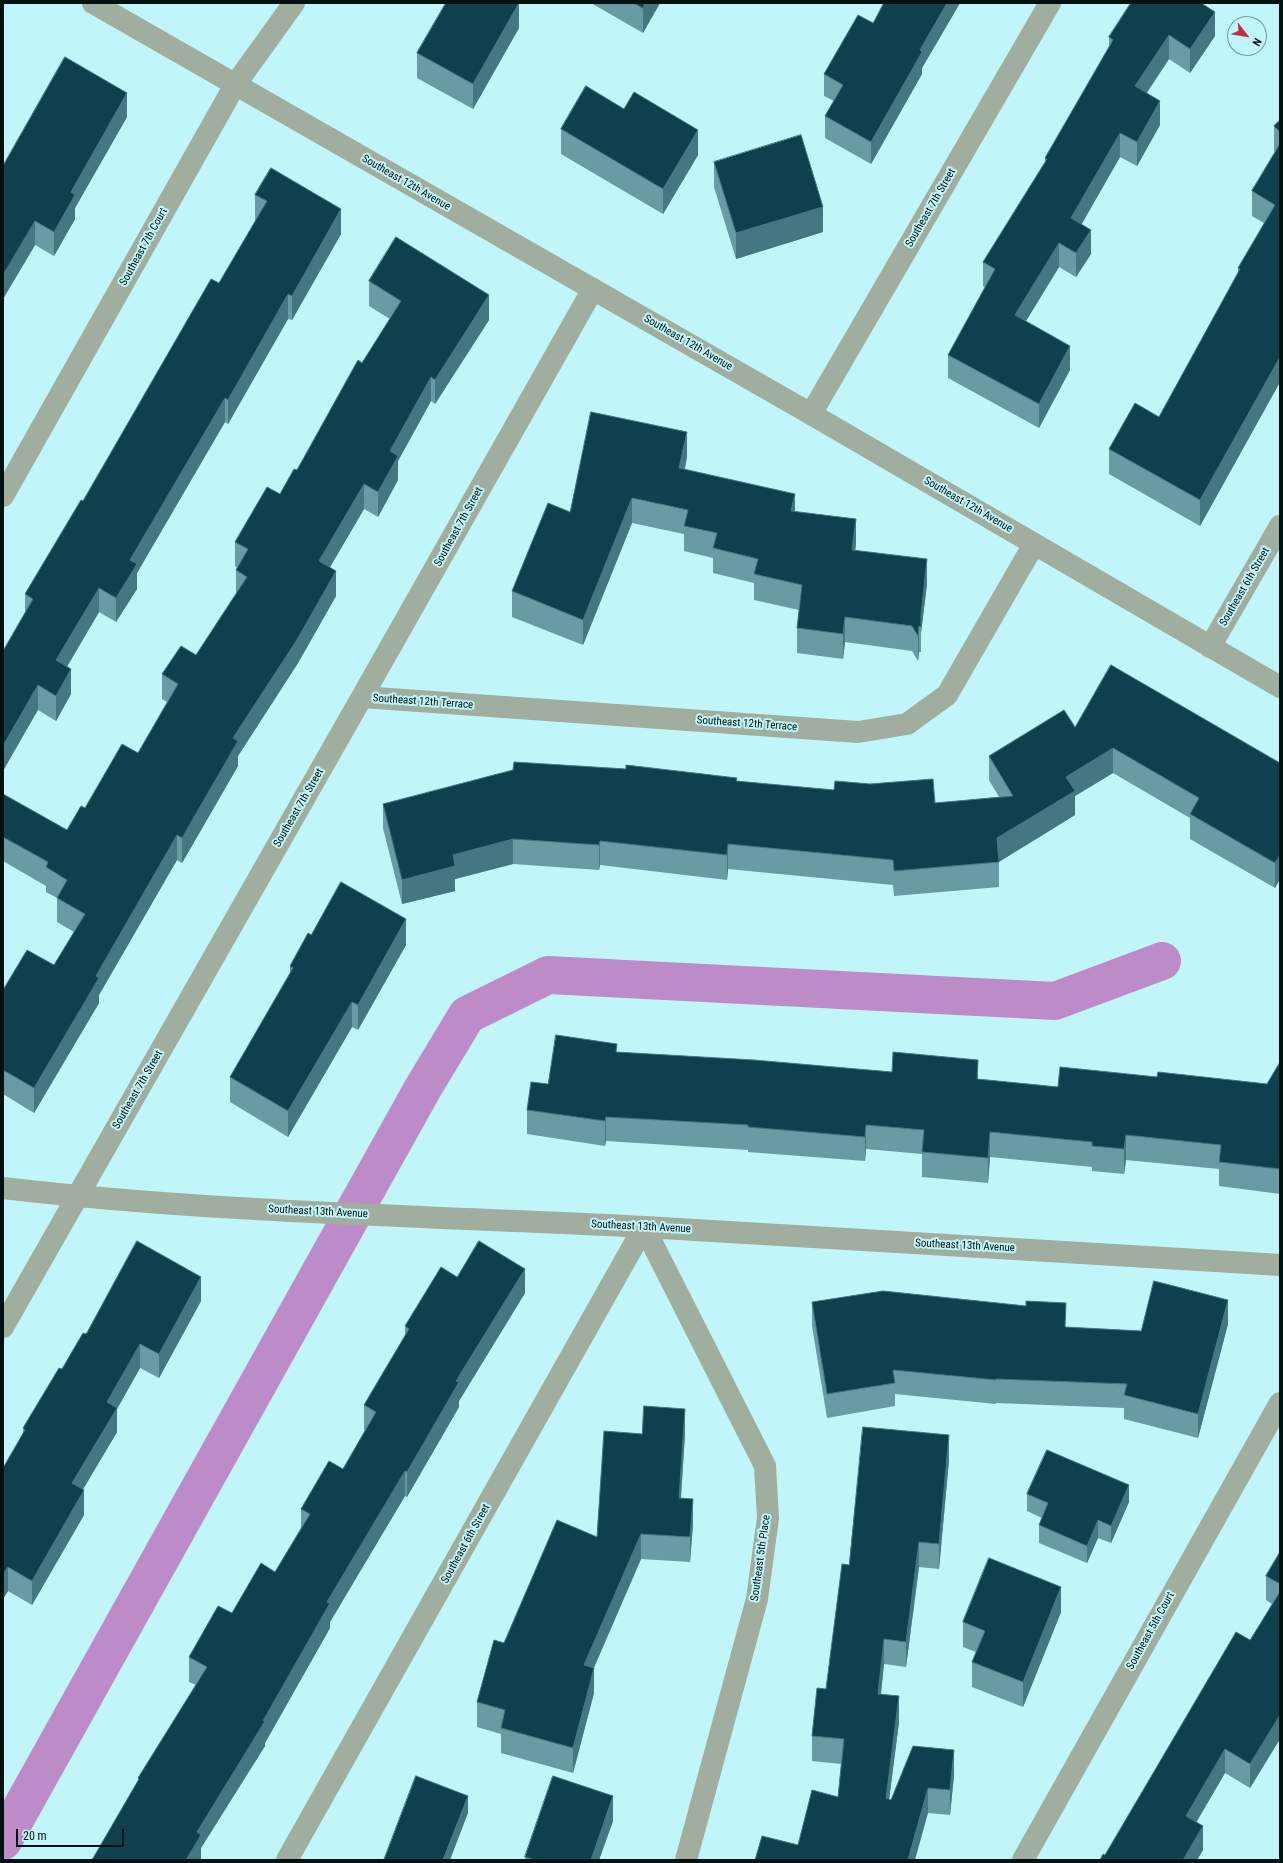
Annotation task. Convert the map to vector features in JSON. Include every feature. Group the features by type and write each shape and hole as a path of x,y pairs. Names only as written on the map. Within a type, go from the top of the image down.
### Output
{"street":[{"name":"Southeast 12th Avenue","path":"93,3 811,414 1210,648 1280,687"},
{"name":"Southeast 7th Court","path":"3,496 235,85 294,3"},
{"name":"Southeast 7th Street","path":"811,414 1050,3"},
{"name":"Southeast 7th Street","path":"3,1327 593,289"},
{"name":"Southeast 6th Street","path":"1210,648 1280,526"},
{"name":"Southeast 12th Terrace","path":"362,697 858,732 908,724 947,695 1034,544"},
{"name":"Southeast 13th Avenue","path":"3,1188 77,1197 314,1213 644,1227 1280,1264"},
{"name":"Southeast 6th Street","path":"287,1860 644,1227"},
{"name":"Southeast 5th Place","path":"644,1227 765,1466 768,1518 757,1599 686,1860"},
{"name":"Southeast 5th Court","path":"1023,1860 1280,1403"}],"building":[{"path":"446,3 519,3 473,84 417,53"},
{"path":"634,3 645,3 643,8"},
{"path":"884,3 947,3 920,50 922,52 871,142 825,116 843,85 824,74 858,15 873,23"},
{"path":"1131,3 1201,3 1215,12 1190,49 1169,35 1135,86 1160,101 1137,142 1120,133 1071,218 1091,230 1076,253 1059,243 1015,315 1070,346 1039,404 948,355 995,269 983,262 1047,159 1045,158 1113,40 1109,37"},
{"path":"65,57 127,93 71,192 75,195 54,232 35,221 3,275 3,166"},
{"path":"586,86 624,109 634,92 698,130 663,189 561,129"},
{"path":"1280,120 1280,132 1274,126"},
{"path":"801,135 823,207 736,233 714,162"},
{"path":"1280,144 1280,357 1200,500 1109,449 1135,403 1159,417 1240,269 1238,268 1275,205 1252,191"},
{"path":"271,168 341,209 292,296 288,294 228,400 225,398 130,560 137,564 116,598 99,588 56,660 71,669 56,696 38,685 3,746 3,651 33,599 25,594 81,500 83,501 211,279 219,283 267,201 255,195"},
{"path":"396,237 489,295 435,380 431,377 390,451 398,456 378,492 364,484 319,561 336,571 298,638 233,738 238,741 182,838 177,835 96,976 99,978 34,1088 3,1070 3,990 27,950 54,965 85,914 57,898 67,880 46,867 48,862 3,837 3,794 67,830 81,806 85,808 122,744 138,753 178,684 162,674 181,646 196,655 247,577 236,570 248,549 235,542 267,487 280,494 294,469 297,470 358,360 362,363 401,301 369,281"},
{"path":"591,412 687,432 679,468 795,494 791,511 856,519 852,550 927,559 921,627 919,626 918,636 912,626 845,617 843,634 797,628 802,585 754,574 758,559 713,548 717,533 684,526 688,510 632,498 583,620 512,591 548,503 570,512"},
{"path":"1111,665 1280,763 1280,855 1275,863 1190,814 1199,798 1113,748 1066,777 1075,791 997,838 999,862 894,871 893,860 728,844 727,855 600,841 599,845 513,839 453,855 455,866 402,880 383,804 513,770 514,762 626,769 626,765 737,778 736,781 834,790 835,781 870,784 933,779 935,803 1013,796 989,756 1064,710 1075,727"},
{"path":"341,882 406,919 358,1005 352,1002 288,1111 230,1077 293,968 290,966 308,933 311,935"},
{"path":"556,1035 617,1044 616,1052 754,1060 892,1072 893,1052 978,1060 977,1079 1058,1087 1060,1067 1157,1077 1158,1072 1267,1084 1280,1062 1280,1169 1219,1162 1221,1145 1126,1135 1124,1149 1092,1146 1092,1142 990,1132 988,1158 922,1152 924,1130 866,1125 865,1137 748,1127 748,1125 606,1117 605,1121 527,1110 531,1082 548,1084"},
{"path":"137,1241 201,1277 159,1354 140,1344 107,1402 117,1408 72,1483 84,1490 32,1581 8,1567 3,1574 3,1468 25,1430 23,1428 59,1368 62,1369 83,1333 86,1334"},
{"path":"479,1241 525,1269 456,1381 459,1382 407,1472 405,1471 327,1602 330,1603 263,1721 265,1721 197,1832 201,1835 186,1860 92,1860 139,1779 138,1778 207,1667 189,1657 218,1606 232,1613 261,1563 275,1572 310,1514 301,1509 329,1461 343,1469 376,1412 364,1405 409,1329 405,1326 441,1267 457,1277"},
{"path":"1154,1281 1228,1300 1198,1414 1124,1395 1127,1384 996,1380 893,1370 895,1383 827,1394 812,1302 883,1291 1026,1306 1026,1301 1066,1303 1065,1327 1141,1331"},
{"path":"644,1406 685,1409 679,1498 693,1499 690,1537 641,1534 584,1665 594,1668 573,1748 501,1728 505,1710 477,1702 494,1640 504,1643 557,1520 597,1537 604,1431 642,1434"},
{"path":"863,1427 949,1435 939,1544 919,1542 906,1642 884,1639 878,1694 899,1696 886,1798 891,1800 913,1746 954,1750 950,1790 928,1788 908,1860 755,1860 762,1836 798,1845 812,1790 838,1797 844,1739 812,1736 817,1688 826,1689 842,1564 849,1565"},
{"path":"1047,1450 1129,1485 1111,1526 1098,1520 1087,1546 1039,1525 1048,1503 1027,1494"},
{"path":"1280,1552 1280,1584 1266,1576"},
{"path":"989,1558 1061,1587 1023,1682 972,1662 985,1631 963,1622"},
{"path":"1280,1592 1280,1715 1250,1764 1225,1749 1186,1816 1203,1826 1183,1860 1100,1860 1103,1854 1105,1855 1236,1632 1250,1640"},
{"path":"416,1776 468,1796 443,1860 384,1860"},
{"path":"553,1776 613,1796 591,1860 536,1860 525,1857"}],"waterway":[{"path":"3,1841 423,1088 467,1015 548,975 1055,1001 1162,961"}]}
